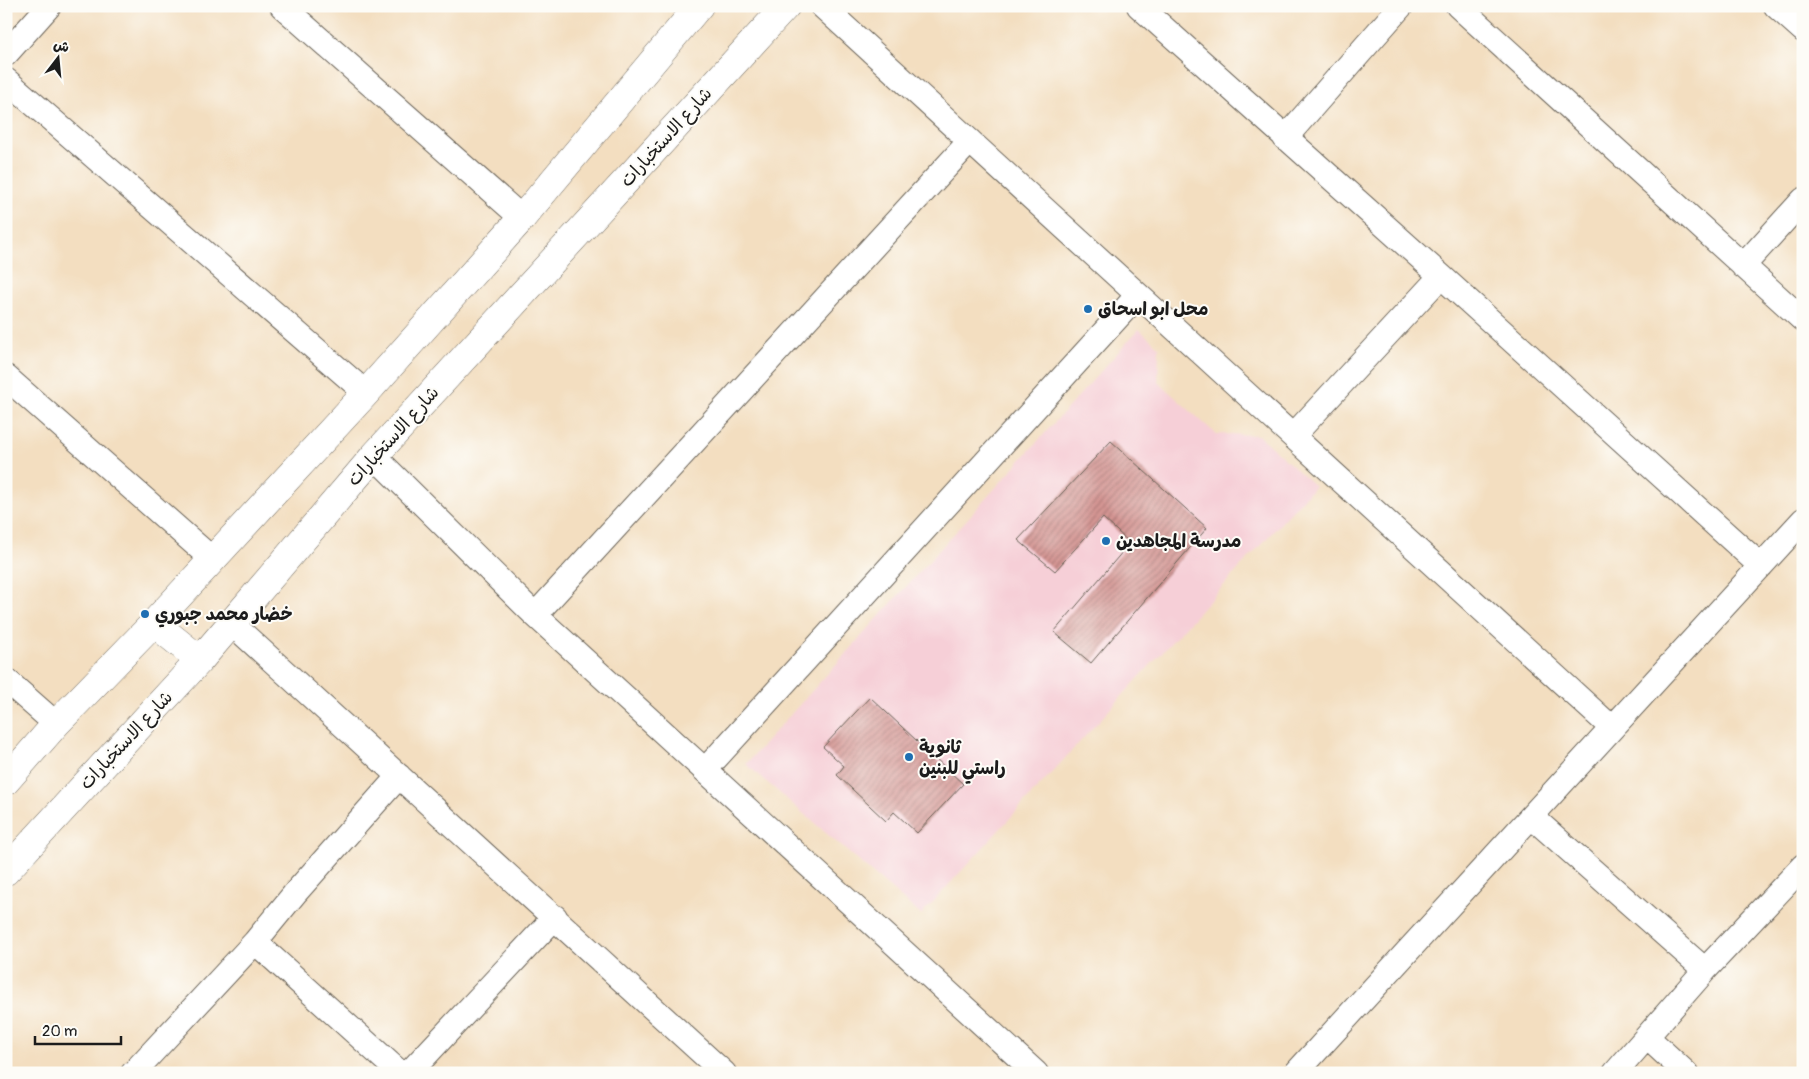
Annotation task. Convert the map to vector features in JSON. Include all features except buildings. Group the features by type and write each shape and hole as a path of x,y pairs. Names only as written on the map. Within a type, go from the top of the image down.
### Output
{"main road":[{"path":"6,782 56,724 154,623 366,392 522,218 699,6"},
{"name":"شارع الاستخبارات","path":"6,871 200,660 374,456 786,6"},
{"path":"154,623 200,660"}],"street":[{"path":"6,54 49,6"},
{"path":"282,6 522,218"},
{"path":"822,6 1612,728"},
{"path":"1139,6 1761,566"},
{"path":"1285,138 1401,6"},
{"path":"1458,6 1803,320"},
{"path":"1776,6 1803,30"},
{"path":"6,80 366,392"},
{"path":"535,615 970,141"},
{"path":"1743,266 1803,200"},
{"path":"1293,436 1441,276"},
{"path":"705,770 1138,295"},
{"path":"6,377 212,559"},
{"path":"374,456 535,615 1036,1073"},
{"path":"1296,1073 1803,520"},
{"path":"231,623 724,1073"},
{"path":"6,680 56,724"},
{"path":"133,1073 255,942 296,892 399,776"},
{"path":"1532,817 1705,970"},
{"path":"1615,1073 1705,970 1803,866"},
{"path":"409,1073 554,917"},
{"path":"255,942 400,1073"},
{"path":"1647,1037 1686,1073"}],"shaded area":[{"name":"مدرسة المجاهدين","path":"1139,329 1159,347 1158,382 1216,434 1258,435 1315,486 921,915 746,764"}],"place":[{"name":"محل ابو اسحاق","path":"1088,309"},
{"name":"مدرسة المجاهدين","path":"1106,541"},
{"name":"خضار محمد جبوري","path":"145,614"},
{"name":"ثانوية راستي للبنين","path":"909,757"}]}
